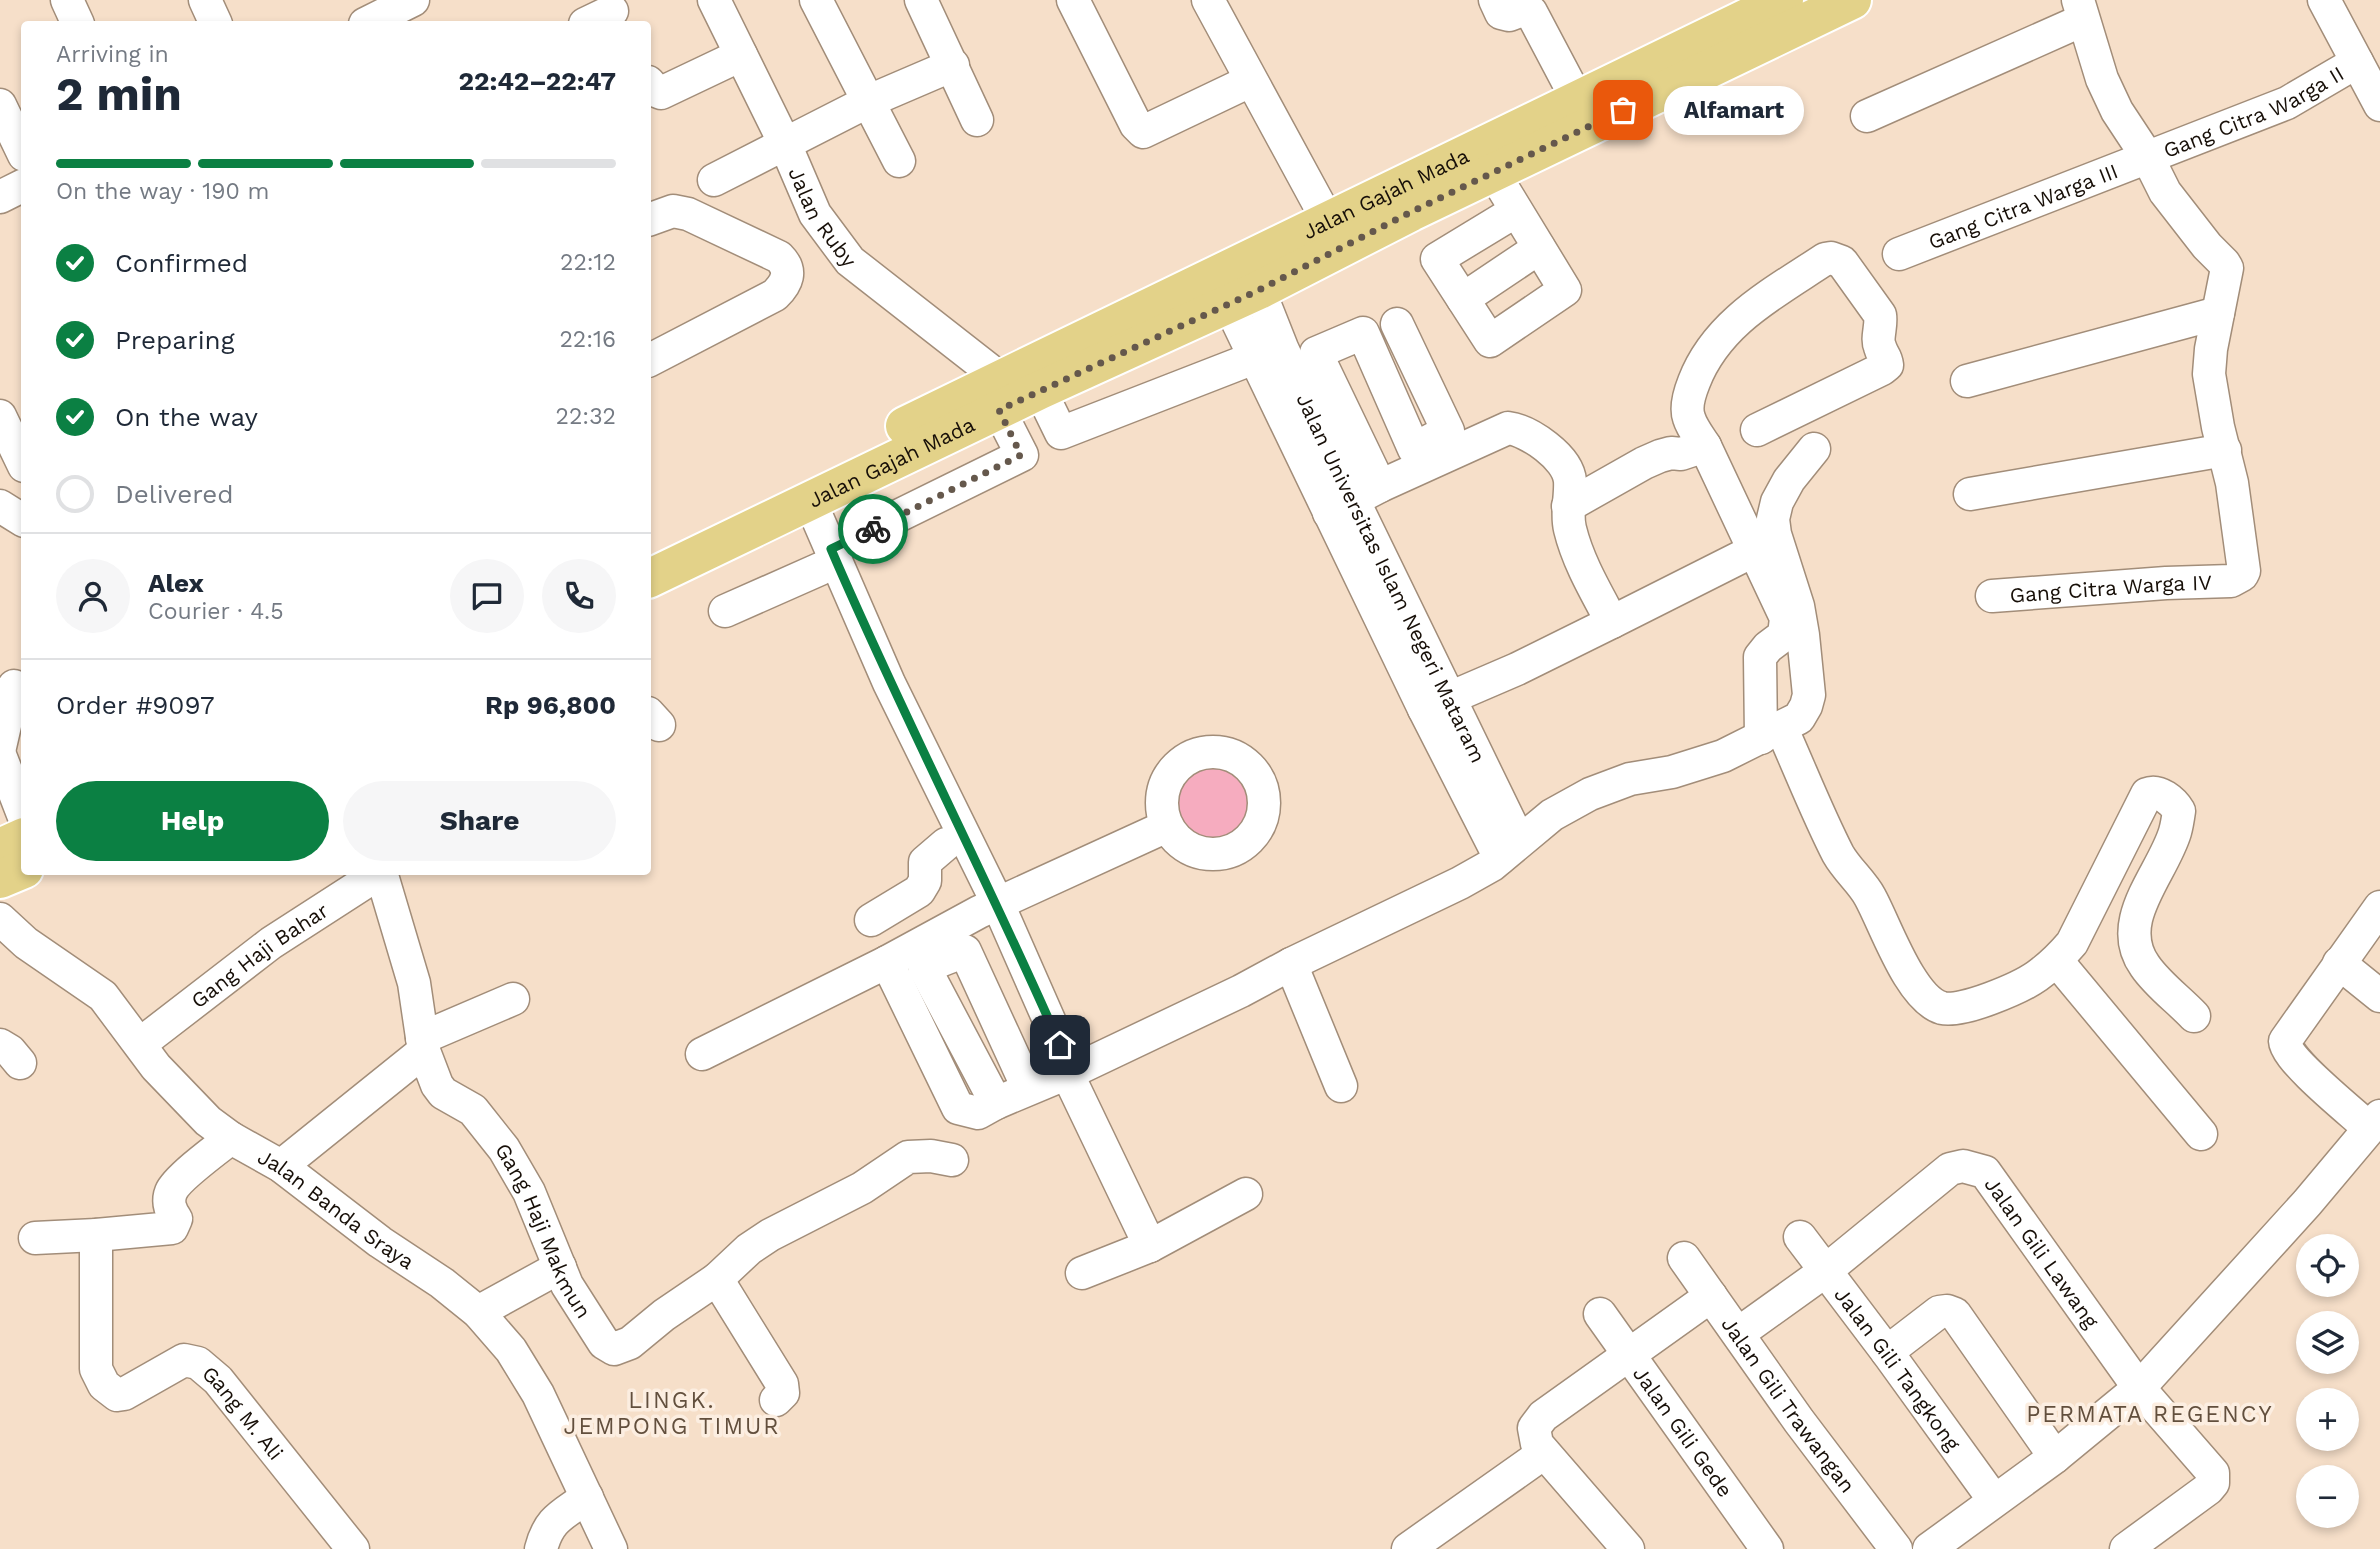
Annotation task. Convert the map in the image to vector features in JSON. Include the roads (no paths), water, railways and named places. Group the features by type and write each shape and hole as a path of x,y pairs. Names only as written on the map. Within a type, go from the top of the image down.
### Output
{"main road":[{"name":"Jalan Gajah Mada","path":"651,548 1000,395 1040,390 1244,297 1405,200 1739,10 1784,0"},
{"name":"Jalan Gajah Mada","path":"651,578 802,504 1000,395 1328,221 1493,172 1852,0"},
{"path":"0,848 21,838"},
{"path":"0,879 21,870"}],"street":[{"path":"67,0 77,21"},
{"path":"205,0 215,21"},
{"path":"222,0 232,21"},
{"name":"Jalan Ruby","path":"714,0 785,144 815,214 850,261 1000,395"},
{"path":"816,0 899,161"},
{"path":"921,0 977,120"},
{"path":"1073,0 1136,125 1143,132 1250,81"},
{"path":"1208,0 1328,221"},
{"path":"1495,0 1501,13 1509,15 1525,9 1531,12 1578,101"},
{"path":"2324,0 2380,105"},
{"path":"1867,116 2081,10 2107,90 2128,130 2148,158 2165,192 2227,268 2211,349 2209,374 2218,427 2225,450 1970,494"},
{"path":"651,85 662,93 741,55"},
{"name":"Gang Citra Warga II","path":"2148,158 2287,103 2357,62"},
{"path":"714,180 869,101 953,65"},
{"path":"0,104 21,149"},
{"name":"Gang Citra Warga III","path":"1899,254 2148,158"},
{"path":"1493,172 1565,290 1490,341 1437,259 1516,211"},
{"path":"651,218 673,211 688,214 779,257 786,266 788,277 775,296 651,359"},
{"path":"1463,299 1539,248"},
{"path":"1757,430 1887,365 1886,357 1879,347 1880,315 1842,262 1837,259 1825,259 1746,311 1716,341 1700,365 1689,394 1688,417 1705,446 1786,618 1784,635 1760,657 1780,728 1839,857 1869,894 1913,983 1931,1003 1942,1008 1957,1008 1992,997 2034,978 2057,961 2072,943 2147,794 2153,792 2175,804 2179,811 2175,833 2140,906 2133,932 2145,966 2194,1016"},
{"name":"Jalan Universitas Islam Negeri Mataram","path":"1244,297 1254,358 1341,507 1509,849"},
{"name":"Jalan Universitas Islam Negeri Mataram","path":"1244,297 1282,348 1341,507"},
{"path":"1967,381 2218,313"},
{"path":"1381,486 1317,352 1363,333 1414,449 1448,431 1397,324"},
{"path":"1040,390 1061,433 1254,358"},
{"path":"725,611 1021,455 1000,395"},
{"path":"0,416 21,460"},
{"path":"1341,507 1508,428 1520,429 1558,458 1570,477 1569,526 1592,584 1612,622"},
{"path":"1568,506 1644,463 1660,456 1681,454 1705,446"},
{"path":"887,962 958,1108 978,1114 1028,1088 1068,1073 1241,991 1291,964 1460,883 1552,816 1590,794 1630,779 1698,765 1780,728 1806,706 1809,695 1798,606 1775,534 1773,519 1777,502 1789,480 1814,449"},
{"name":"Gang Citra Warga IV","path":"1992,596 2231,581 2242,575 2244,566 2225,450"},
{"path":"802,504 826,559 889,683 988,908 1060,1045 1068,1073 1150,1246"},
{"path":"0,506 21,519"},
{"path":"1437,703 1517,668 1755,550"},
{"path":"826,559 873,690 946,844 988,908"},
{"path":"0,747 13,686"},
{"path":"0,755 21,809"},
{"path":"702,1055 988,908 1167,826"},
{"path":"871,920 919,891 925,881 925,862 946,844"},
{"name":"Gang Haji Bahar","path":"140,1044 271,943 376,875"},
{"name":"Gang Haji Makmun","path":"382,875 414,982 423,1045 440,1091 473,1111 505,1149 529,1192 568,1285 604,1343 614,1349 630,1343 664,1315 717,1279"},
{"path":"1929,1549 2055,1457 2139,1388 2307,1203 2375,1122 2295,1060 2285,1046 2287,1035 2380,907"},
{"name":"Jalan Banda Sraya","path":"0,919 26,943 103,996 177,1091 208,1121 231,1138 281,1166 380,1242 442,1283 478,1312 511,1350 526,1374 611,1549"},
{"path":"996,1103 925,967 965,951 1028,1088"},
{"path":"2057,961 2201,1134"},
{"path":"2339,963 2380,996"},
{"path":"1291,964 1341,1086"},
{"path":"281,1166 423,1045 513,999"},
{"path":"35,1238 96,1247 172,1228 176,1220 169,1201 174,1186 231,1138"},
{"path":"776,1400 783,1393 782,1384 717,1279 749,1249 770,1235 862,1188 908,1157 931,1156 952,1160"},
{"name":"Jalan Gili Lawang","path":"1739,1333 1824,1272 1950,1169 1963,1166 1982,1170 1990,1176 2139,1388 2211,1470 2213,1481 2208,1489 2126,1549"},
{"path":"1082,1273 1150,1246 1246,1194"},
{"name":"Jalan Gili Tangkong","path":"1800,1237 1994,1500"},
{"name":"Gang M. Ali","path":"96,1247 96,1369 104,1385 117,1395 124,1394 184,1360 198,1363 218,1380 353,1549"},
{"name":"Jalan Gili Trawangan","path":"1684,1258 1895,1549"},
{"path":"478,1312 560,1267"},
{"path":"1628,1549 1537,1444 1535,1424 1542,1416 1711,1296"},
{"path":"1887,1352 1939,1312 1955,1314 2055,1457"},
{"name":"Jalan Gili Gede","path":"1600,1314 1767,1549"},
{"path":"1409,1549 1544,1452"},
{"path":"541,1549 546,1530 552,1523 587,1497"}],"place":[{"name":"Alfamart","path":"1623,110"}],"district":[{"name":"LINGK. JEMPONG TIMUR","path":"672,1413"},
{"name":"PERMATA REGENCY","path":"2150,1414"}]}
